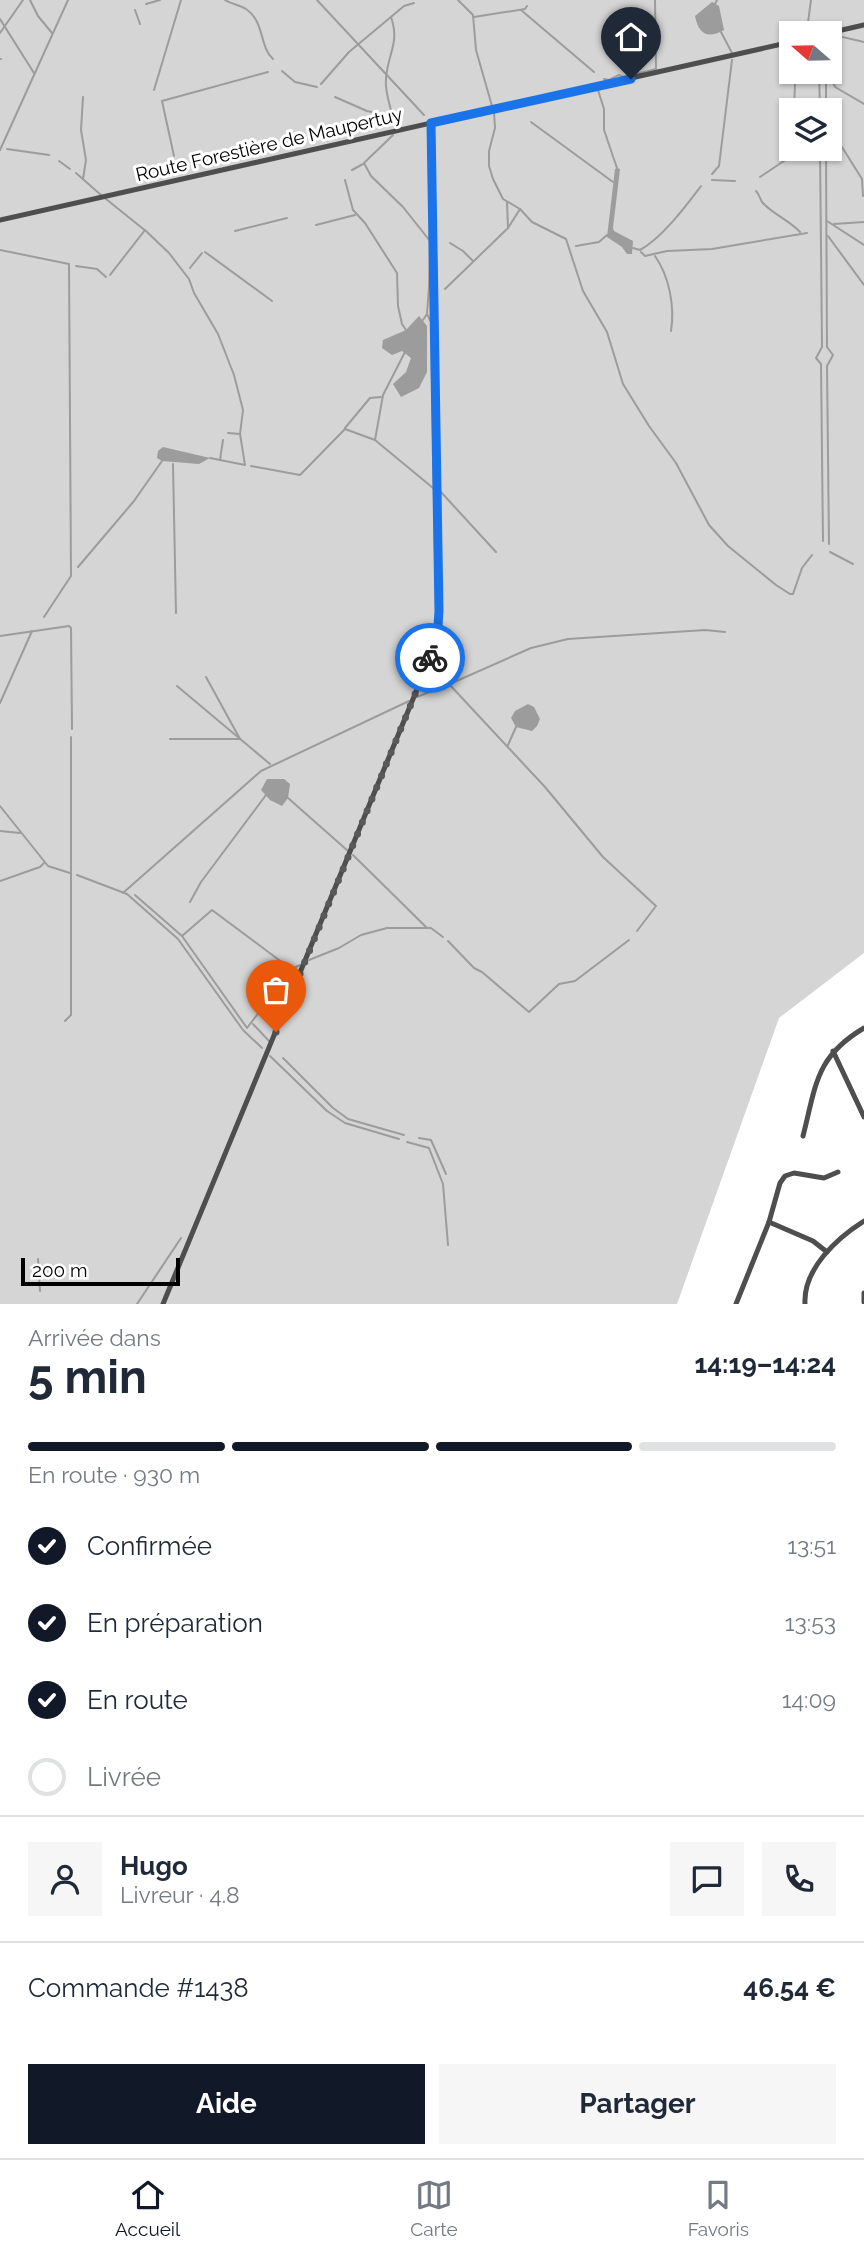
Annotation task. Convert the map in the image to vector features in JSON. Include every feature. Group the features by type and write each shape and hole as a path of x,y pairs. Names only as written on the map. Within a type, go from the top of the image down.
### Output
{"street":[{"path":"842,30 864,25"},
{"name":"Route Forestière de Maupertuy","path":"0,220 779,45"},
{"path":"163,1304 437,641 439,611 431,123"},
{"path":"803,1136 821,1071 833,1051 844,1040 864,1028"},
{"path":"833,1051 864,1117"},
{"path":"855,1100 864,1096"},
{"path":"736,1304 769,1222 780,1183 785,1176 794,1173 824,1178 838,1172"},
{"path":"805,1304 807,1285 827,1252 845,1234 864,1221"},
{"path":"769,1222 813,1241 827,1252"},
{"path":"864,1293 864,1302"}],"shaded area":[{"path":"0,0 864,0 864,953 779,1018 677,1304 0,1304"},
{"path":"712,2 719,6 724,30 709,35 699,27 695,16"},
{"path":"617,168 620,169 613,228 633,241 632,254 627,254 607,237"},
{"path":"419,316 427,326 427,372 419,388 401,397 393,384 406,372 411,358 402,351 392,355 382,348 383,340 406,330"},
{"path":"163,447 210,458 199,464 162,461 157,458 158,451"},
{"path":"528,704 534,707 540,719 532,731 516,727 511,718 515,711"},
{"path":"267,779 284,779 290,784 288,798 282,806 270,800 261,790"}],"waterway":[{"path":"0,33 23,0"},
{"path":"30,0 38,16 52,33"},
{"path":"0,150 68,0"},
{"path":"146,4 160,0"},
{"path":"154,90 181,0"},
{"path":"225,0 252,14 273,59"},
{"path":"317,0 424,115"},
{"path":"458,0 473,15 476,50 492,106"},
{"path":"604,79 656,69 655,0"},
{"path":"715,4 717,0"},
{"path":"808,21 811,0"},
{"path":"321,84 349,52 404,6 414,3"},
{"path":"474,17 525,9 527,6"},
{"path":"135,10 140,24"},
{"path":"521,10 594,72"},
{"path":"391,17 394,41 386,84 395,128"},
{"path":"0,19 34,73"},
{"path":"721,32 732,53"},
{"path":"842,37 864,42"},
{"path":"712,174 719,166 732,60"},
{"path":"282,71 295,82 317,87"},
{"path":"174,156 162,101 268,72"},
{"path":"794,98 795,84"},
{"path":"819,84 820,98"},
{"path":"826,84 826,98"},
{"path":"834,84 864,104"},
{"path":"598,90 604,109 604,130 617,168"},
{"path":"83,97 81,130 86,160 83,179"},
{"path":"335,97 367,111 392,116"},
{"path":"494,112 495,128 489,151 489,166 503,199 520,209 532,222 566,239 583,291 607,332 623,384 676,463 709,525 728,546 790,594 793,594 802,568 812,555"},
{"path":"531,122 613,182"},
{"path":"393,135 364,163 371,176 403,207 430,241 427,314 423,320"},
{"path":"842,147 862,179 863,196"},
{"path":"7,149 49,155"},
{"path":"59,161 70,169"},
{"path":"760,177 784,161"},
{"path":"820,161 822,347 816,358 821,364 823,541"},
{"path":"826,161 827,347 833,355 827,366 829,544"},
{"path":"352,170 363,164"},
{"path":"76,173 101,195"},
{"path":"345,180 353,210 365,223 397,273 398,306 406,330"},
{"path":"712,180 735,181"},
{"path":"633,248 640,250 657,238 701,186"},
{"path":"756,191 766,206 800,232"},
{"path":"106,199 169,253 189,279 194,293 218,334 234,375 243,410 240,434 245,465 210,458"},
{"path":"507,202 508,227"},
{"path":"445,289 508,228 520,209"},
{"path":"316,225 355,215"},
{"path":"235,231 287,218"},
{"path":"827,221 864,245"},
{"path":"834,224 864,222"},
{"path":"110,275 145,230"},
{"path":"641,252 645,256 667,251 712,249 807,233"},
{"path":"576,246 599,242 607,235"},
{"path":"828,236 864,285"},
{"path":"450,243 473,261"},
{"path":"0,250 69,264 71,576 44,617"},
{"path":"205,252 272,301"},
{"path":"190,268 202,253"},
{"path":"655,256 670,292 671,331"},
{"path":"76,266 97,269 106,277"},
{"path":"427,314 431,322 436,609"},
{"path":"375,440 383,395 405,352"},
{"path":"345,428 370,398 381,397"},
{"path":"251,466 300,475 345,429 375,440 433,488"},
{"path":"228,433 240,434"},
{"path":"220,460 223,440"},
{"path":"78,567 134,501 162,461"},
{"path":"173,464 176,613"},
{"path":"440,491 496,552"},
{"path":"830,552 853,564"},
{"path":"0,636 69,626 71,628 72,729"},
{"path":"443,687 531,648 568,639 705,630 725,632"},
{"path":"0,703 32,631"},
{"path":"170,739 240,739 206,677"},
{"path":"449,684 545,787 603,857 656,906 637,931"},
{"path":"177,686 270,764"},
{"path":"417,697 439,688"},
{"path":"123,893 261,771 409,701"},
{"path":"508,745 516,727"},
{"path":"65,1021 71,1015 71,737"},
{"path":"190,902 201,882 266,795"},
{"path":"288,798 348,851"},
{"path":"0,806 48,866 70,873"},
{"path":"0,831 20,833"},
{"path":"353,855 427,928"},
{"path":"0,881 40,867 44,863"},
{"path":"77,875 127,894 178,939 243,1030 262,1048"},
{"path":"135,895 182,936 247,1028 292,969 300,965"},
{"path":"182,936 212,910 291,969"},
{"path":"309,960 339,948 361,935 387,928 431,928 443,937"},
{"path":"448,941 474,968 529,1012 559,984 575,981 629,940"},
{"path":"253,1024 269,1041"},
{"path":"270,1056 327,1111 345,1123 399,1139"},
{"path":"283,1058 333,1108 348,1119 404,1135"},
{"path":"419,1138 431,1140 446,1174"},
{"path":"407,1142 429,1148 443,1184 448,1245"},
{"path":"137,1304 181,1238"},
{"path":"38,1259 40,1291"}],"way so far":[{"path":"276,1032 430,658"}],"route":[{"path":"430,658 437,641 439,611 431,123 631,79"}]}
